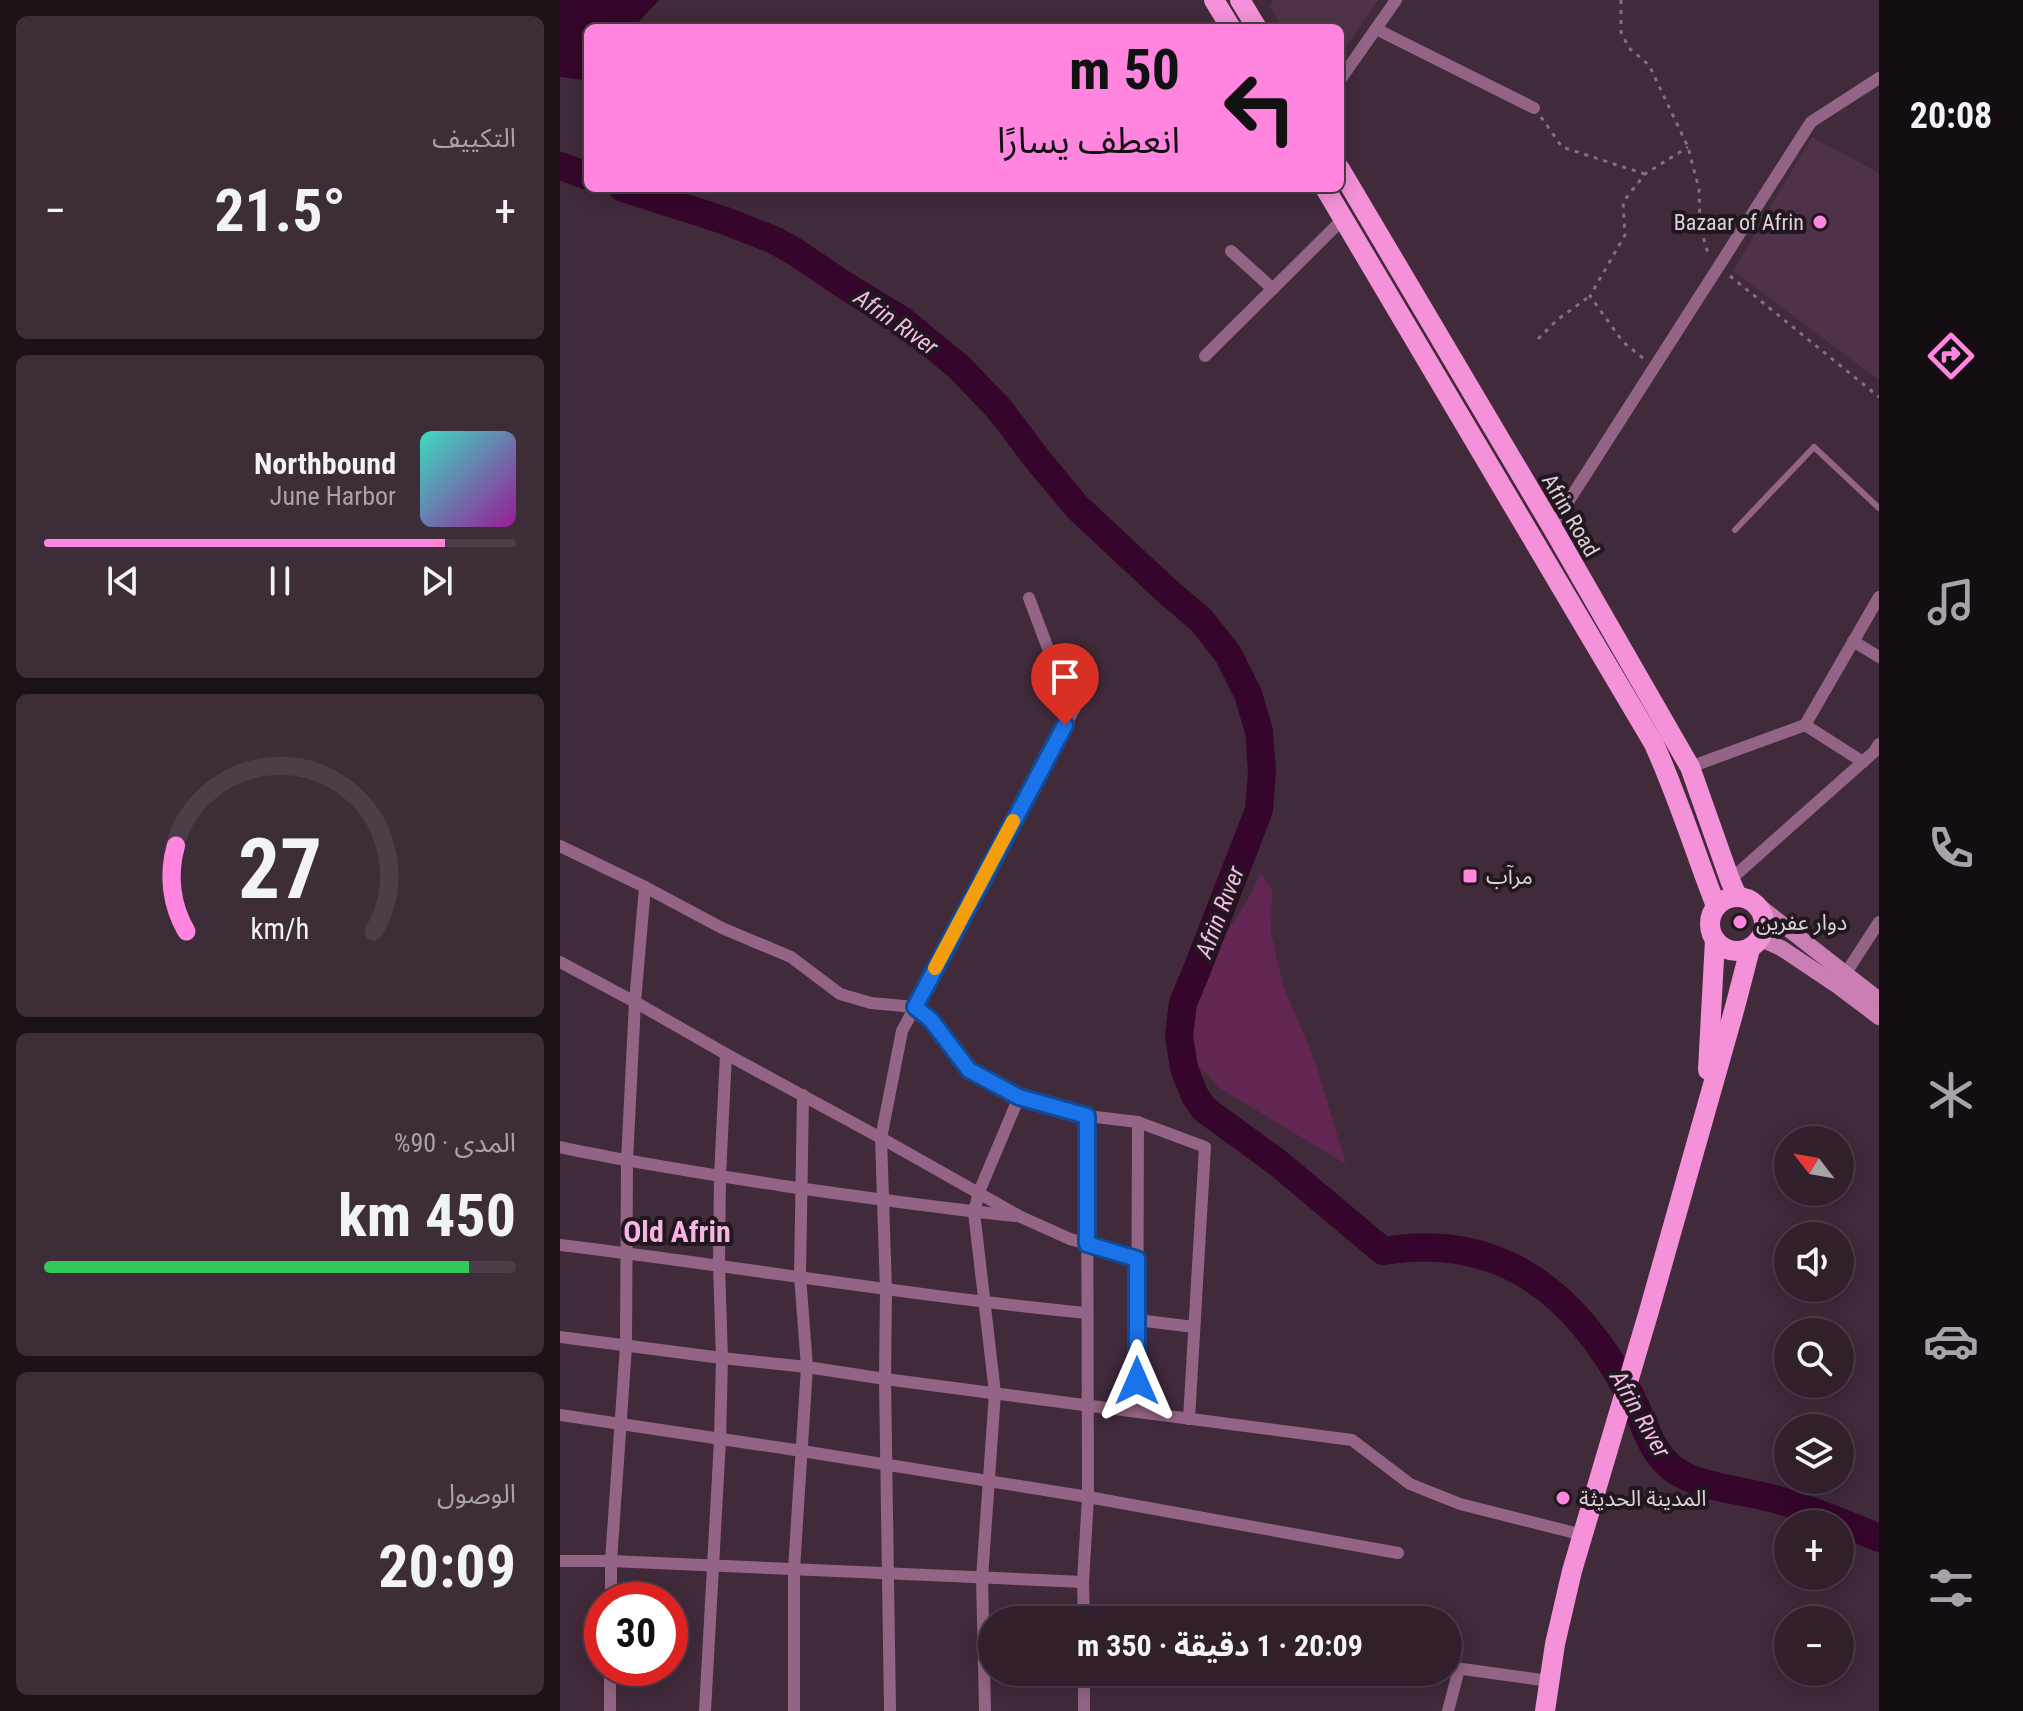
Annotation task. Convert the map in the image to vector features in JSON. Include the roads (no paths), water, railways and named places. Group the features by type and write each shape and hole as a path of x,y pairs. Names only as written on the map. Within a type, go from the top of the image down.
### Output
{"main road":[{"path":"1214,0 1229,24"},
{"path":"1240,0 1255,24"},
{"name":"Afrin Road","path":"1344,176 1690,767 1734,888"},
{"name":"Afrin Road","path":"1327,192 1654,744 1716,906"},
{"path":"1707,1102 1715,940 1710,923 1716,906 1729,897 1734,888 1842,979 1879,1017"},
{"path":"1545,1711 1563,1608 1583,1535 1735,1007 1755,944 1765,926 1759,906"},
{"path":"1715,940 1735,951 1755,944 1781,948 1879,1000"}],"street":[{"path":"1344,74 1396,0"},
{"path":"1376,29 1534,108"},
{"path":"1552,527 1811,122 1879,78"},
{"path":"1205,356 1343,219"},
{"path":"1231,251 1273,289"},
{"path":"1690,767 1805,725 1879,597"},
{"path":"890,1711 886,1290 881,1138 902,1031 1079,700 1056,670 1029,598"},
{"path":"1853,641 1879,657"},
{"path":"1805,725 1863,762"},
{"path":"1734,888 1879,744"},
{"path":"560,846 722,928 791,957 840,994 871,1003 915,1007 931,1020 969,1070 1019,1097 1087,1116 1138,1122 1205,1147 1189,1419"},
{"path":"611,1582 626,1346 627,1161 635,1002 645,887"},
{"path":"1842,979 1879,922"},
{"path":"560,962 1021,1217 1070,1239 1137,1259"},
{"path":"705,1711 720,1440 720,1176 726,1054"},
{"path":"794,1711 794,1569 807,1367 800,1276 803,1095"},
{"path":"985,1711 982,1578 995,1393 974,1212 979,1192 1019,1097"},
{"path":"1084,1606 1088,1497 1087,1116"},
{"path":"1137,1412 1138,1122"},
{"path":"560,1147 627,1161 884,1201 1021,1217"},
{"path":"560,1245 986,1303 1087,1313"},
{"path":"1137,1320 1194,1327"},
{"path":"560,1337 1352,1440 1410,1484 1460,1504 1583,1535"},
{"path":"560,1415 1088,1497 1398,1553"},
{"path":"560,1561 1083,1582"},
{"path":"1462,1669 1549,1681"},
{"path":"610,1686 610,1711"},
{"path":"1084,1686 1084,1711"},
{"path":"1448,1711 1451,1686"}],"lane":[{"path":"1735,530 1814,447 1879,508"}],"waterway":[{"name":"Afrin Rıver","path":"560,166 584,175"},
{"name":"Afrin Rıver","path":"636,192 774,240 903,321 960,368 1001,411 1077,507 1201,620 1228,654 1248,694 1259,731 1262,771 1259,810 1183,1003 1179,1036 1184,1068 1204,1109 1278,1163 1383,1251 1426,1247 1464,1251 1499,1261 1531,1278 1560,1300 1609,1359 1658,1453 1672,1468 1706,1484 1799,1506 1879,1538"}],"place":[{"name":"Bazaar of Afrin","path":"1820,222"},
{"name":"مرآب","path":"1470,876"},
{"name":"دوار عفرين","path":"1740,922"},
{"name":"المدينة الحديثة","path":"1563,1498"}],"district":[{"name":"Old Afrin","path":"677,1232"}]}
